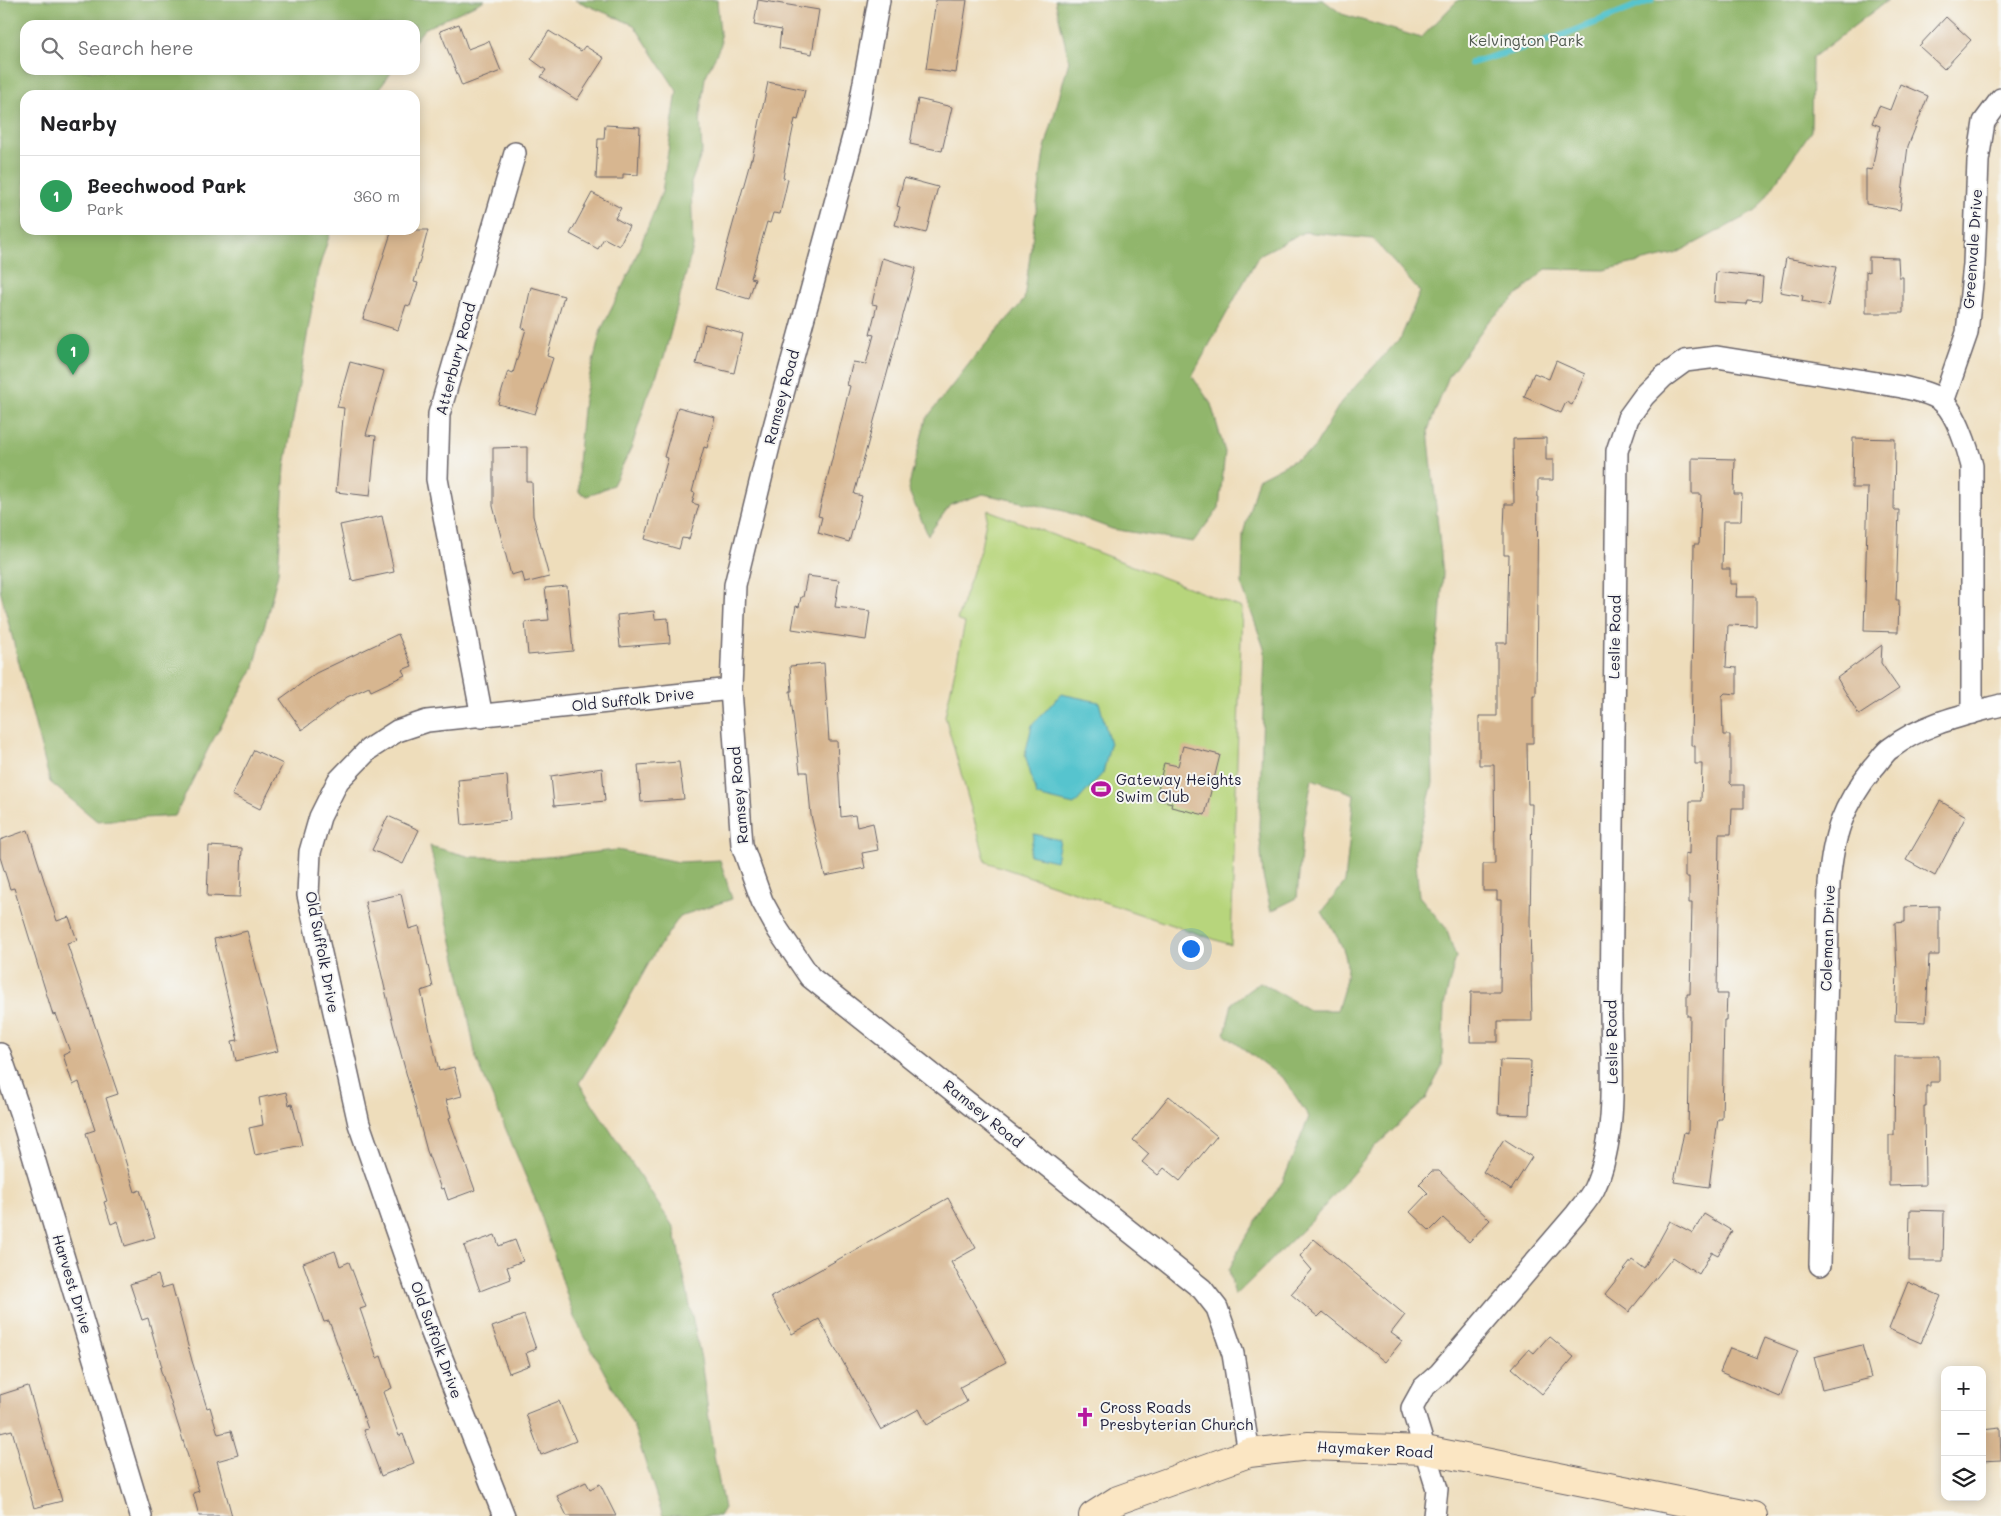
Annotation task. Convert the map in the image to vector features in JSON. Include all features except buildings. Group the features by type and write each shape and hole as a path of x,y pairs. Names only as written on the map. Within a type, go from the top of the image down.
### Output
{"main road":[{"name":"Haymaker Road","path":"1093,1516 1118,1500 1249,1453 1309,1446 1425,1450 1753,1516"}],"street":[{"name":"Ramsey Road","path":"879,0 856,126 772,434 735,585 731,689 742,846 762,901 778,930 810,977 1202,1289 1217,1308 1233,1354 1249,1453"},
{"name":"Greenvale Drive","path":"1943,402 1967,332 1974,264 1978,161 1984,122 2001,99"},
{"name":"Atterbury Road","path":"482,716 437,478 439,414 515,153"},
{"name":"Leslie Road","path":"1434,1516 1438,1489 1412,1408 1424,1388 1439,1374 1576,1214 1594,1189 1604,1155 1613,1099 1611,1014 1617,451 1628,418 1644,396 1663,377 1685,361 1717,357 1902,388 1943,402"},
{"path":"1943,402 1966,441 1972,466 1972,712"},
{"name":"Old Suffolk Drive","path":"504,1516 430,1328 359,1124 308,895 310,852 320,817 338,781 369,749 397,731 426,721 731,689"},
{"name":"Coleman Drive","path":"1820,1265 1829,884 1832,848 1842,816 1863,781 1889,748 1921,730 1972,712 2001,705"},
{"name":"Harvest Drive","path":"0,1054 21,1115 141,1516"}],"green space":[{"path":"0,0 485,0 424,29 420,34 420,20 20,20 20,75 389,75 379,90 20,90 20,235 329,235 318,271 285,467 278,573 254,668 209,747 175,816 97,821 50,782 0,590"},
{"path":"575,0 717,0 721,44 705,78 700,115 702,152 691,183 693,247 664,357 647,398 632,446 613,485 587,496 579,492 578,463 584,399 601,330 630,271 662,192 677,91 634,25"},
{"name":"Kelvington Park","path":"1055,0 1323,0 1342,14 1421,38 1458,0 1888,0 1812,58 1811,131 1756,211 1675,254 1604,270 1546,269 1487,323 1449,376 1428,430 1443,574 1439,634 1427,686 1432,735 1433,783 1415,851 1419,896 1446,928 1456,957 1444,1005 1442,1066 1426,1099 1378,1144 1316,1216 1235,1296 1229,1270 1242,1243 1283,1181 1309,1117 1284,1079 1225,1035 1232,1003 1260,982 1309,1010 1337,1010 1346,980 1346,959 1338,939 1322,912 1345,882 1354,794 1312,779 1303,829 1297,898 1271,911 1263,876 1259,827 1265,651 1242,586 1243,534 1258,479 1312,451 1341,402 1401,337 1420,292 1373,239 1304,232 1259,255 1192,376 1211,404 1225,452 1219,508 1193,542 1112,529 1064,511 983,494 950,505 928,535 908,489 926,419 972,360 1024,300 1044,152 1069,61"},
{"name":"Gateway Heights Swim Club","path":"988,510 1242,608 1231,945 986,862 945,716 965,623 957,620 981,547"},
{"path":"430,846 471,857 536,858 617,850 679,862 720,860 732,899 680,916 654,954 610,1033 579,1083 674,1228 701,1359 714,1456 724,1508 719,1516 663,1516 633,1425 574,1317 538,1206 476,1058 463,989"}],"water":[{"path":"1061,694 1099,702 1110,744 1103,773 1074,805 1037,796 1025,755 1032,725"},
{"path":"1034,834 1060,840 1056,861 1029,855"}],"waterway":[{"path":"1471,63 1559,37 1651,0"}],"place":[{"name":"Beechwood Park","path":"73,375"},
{"name":"Gateway Heights Swim Club","path":"1101,789"},
{"name":"Cross Roads Presbyterian Church","path":"1085,1417"}]}
